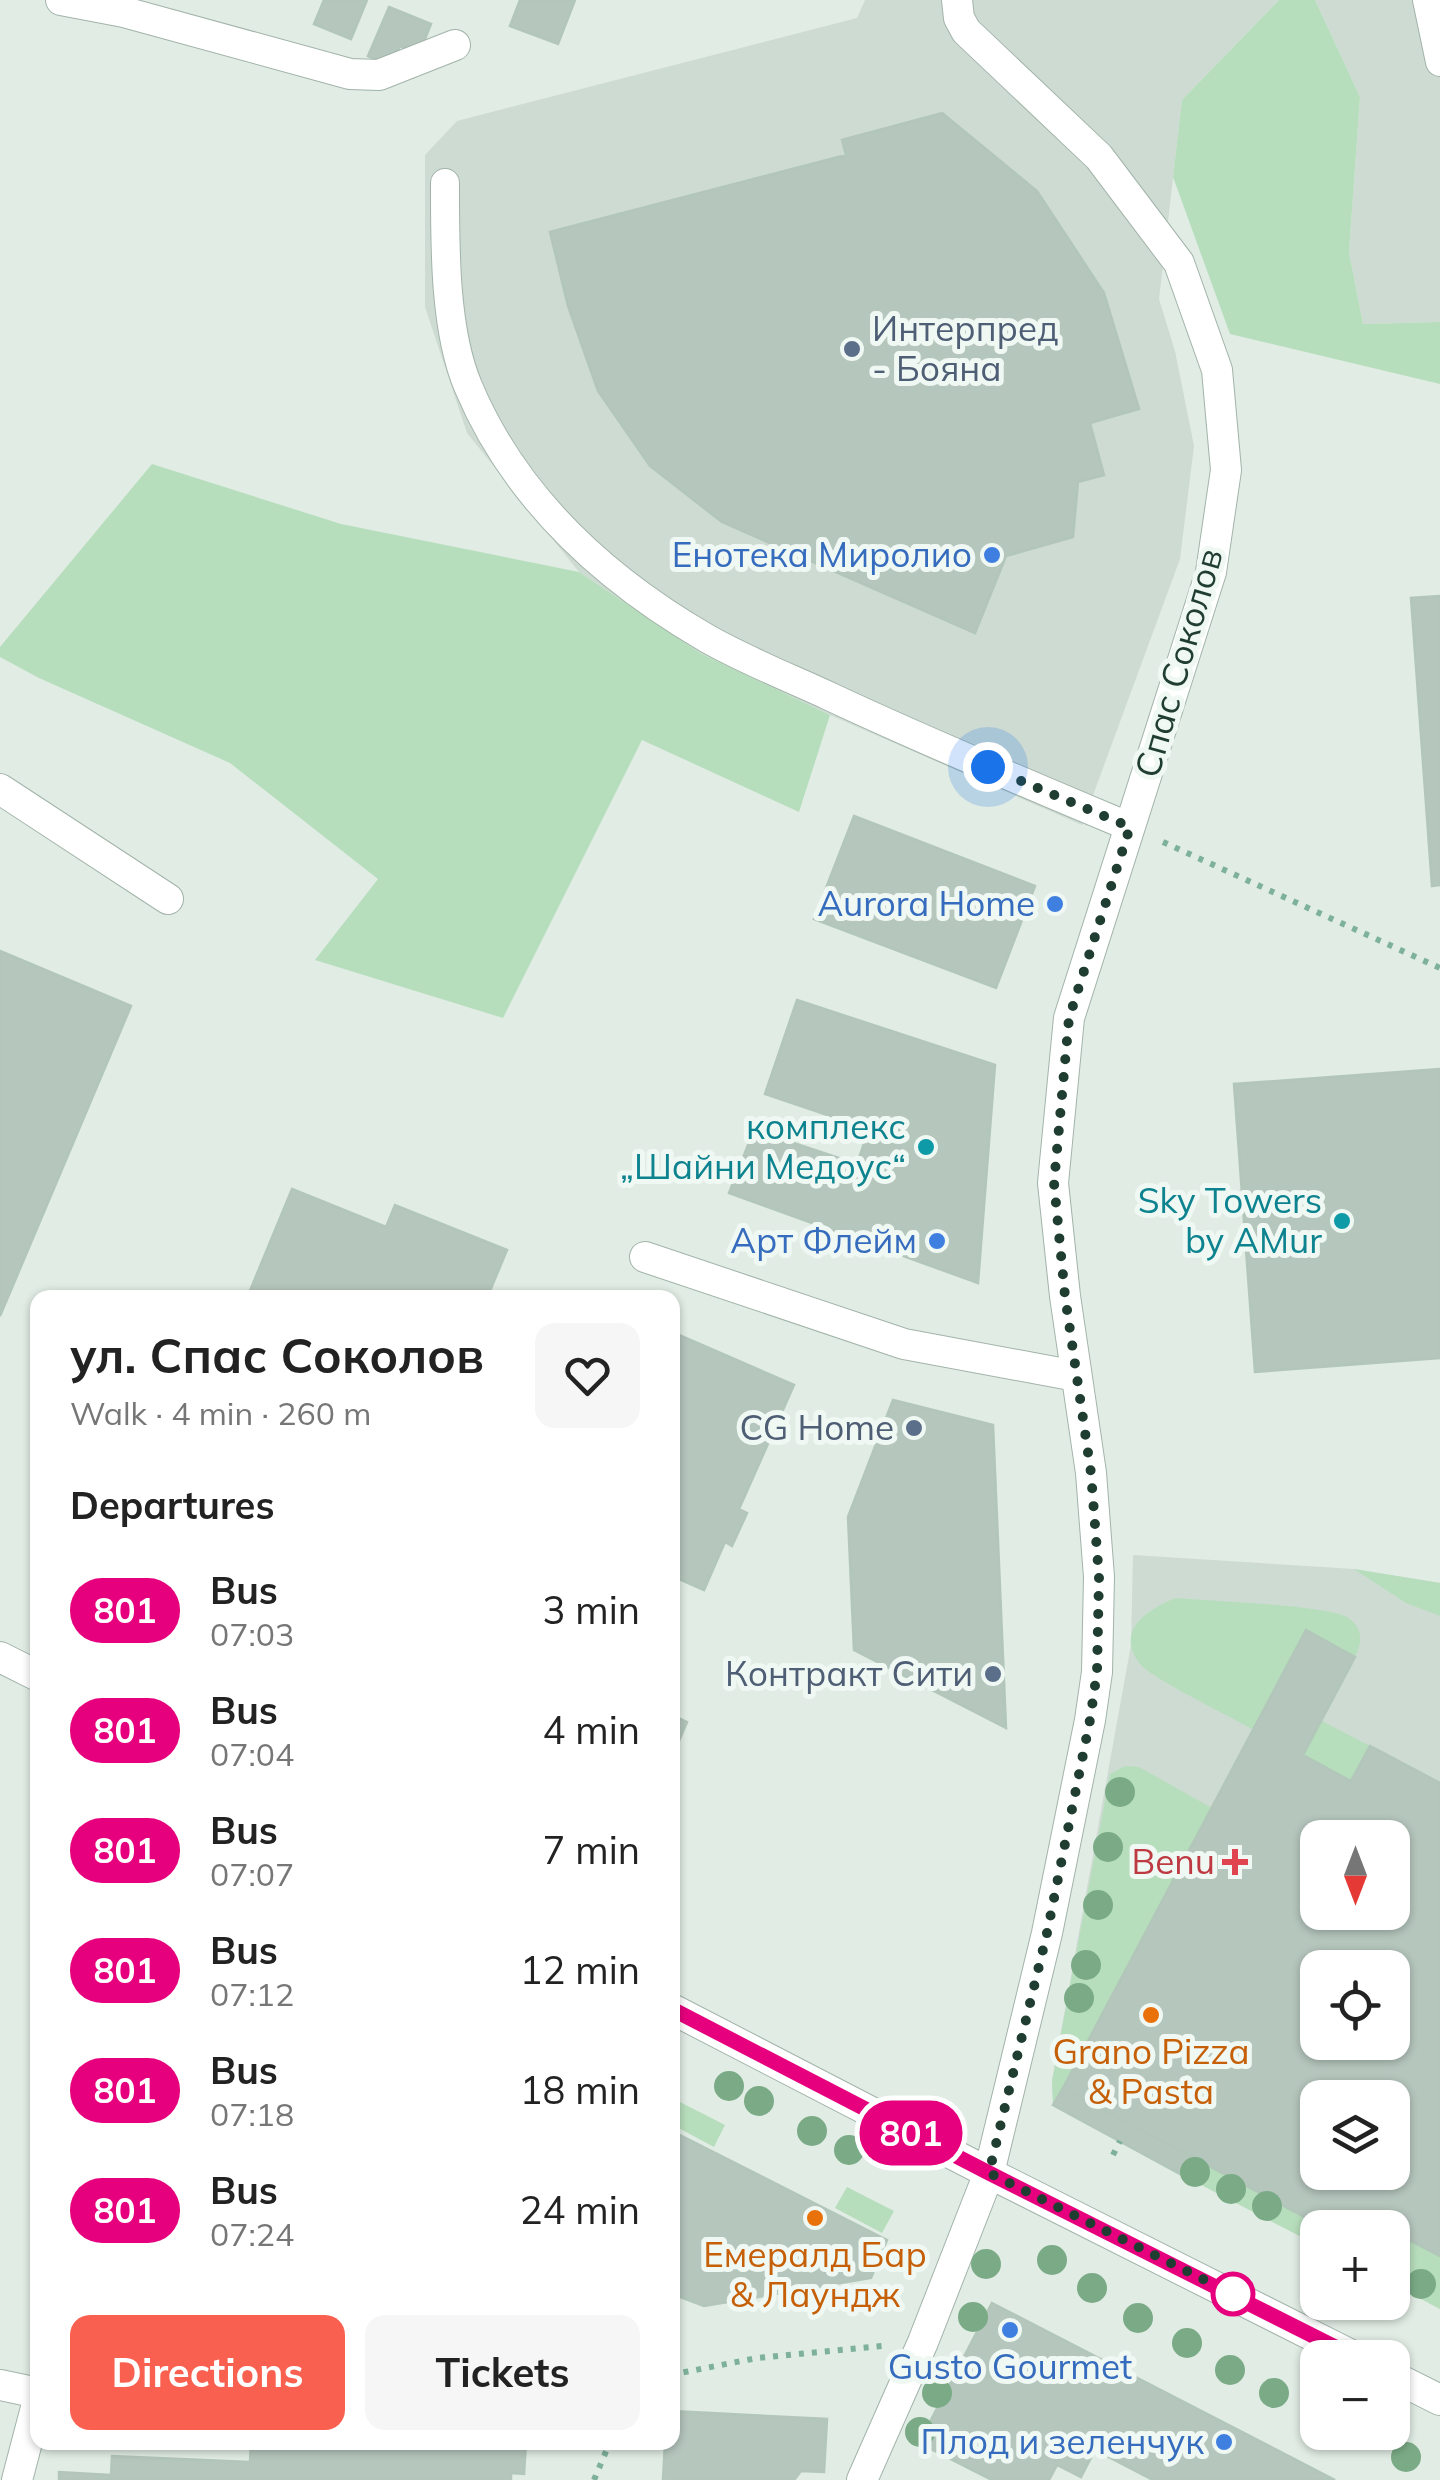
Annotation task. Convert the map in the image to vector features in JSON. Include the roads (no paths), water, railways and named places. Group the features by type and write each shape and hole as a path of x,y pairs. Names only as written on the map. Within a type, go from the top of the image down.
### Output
{"street":[{"path":"61,0 124,12 350,74 379,75 455,45"},
{"name":"Спас Соколов","path":"862,2480 923,2342 989,2173 1047,1933 1090,1720 1097,1672 1099,1577 1091,1473 1054,1183 1069,1018 1212,572 1226,470 1217,370 1178,263 1099,157 966,31 959,18 957,0"},
{"path":"0,789 168,899"},
{"path":"645,1256 904,1344 1076,1376"},
{"path":"0,1656 30,1672"},
{"path":"680,2013 1321,2340"},
{"path":"0,2384 30,2394"},
{"path":"1410,2385 1440,2400"},
{"path":"17,2480 30,2429"}],"lane":[{"path":"1427,0 1440,62"},
{"path":"446,183 445,240 451,315 466,382 493,437 533,498 590,557 647,601 710,640 917,737 1130,827"}],"place":[{"name":"Интерпред - Бояна","path":"852,349"},
{"name":"Енотека Миролио","path":"992,555"},
{"name":"Aurora Home","path":"1055,904"},
{"name":"комплекс „Шайни Медоус“","path":"926,1147"},
{"name":"Sky Towers by AMur","path":"1342,1221"},
{"name":"Арт Флейм","path":"937,1241"},
{"name":"CG Home","path":"914,1428"},
{"name":"Контракт Сити","path":"993,1674"},
{"name":"Benu","path":"1235,1862"},
{"name":"Grano Pizza & Pasta","path":"1151,2015"},
{"name":"Емералд Бар & Лаундж","path":"815,2218"},
{"name":"Gusto Gourmet","path":"1010,2330"},
{"name":"Плод и зеленчук","path":"1224,2442"}]}
